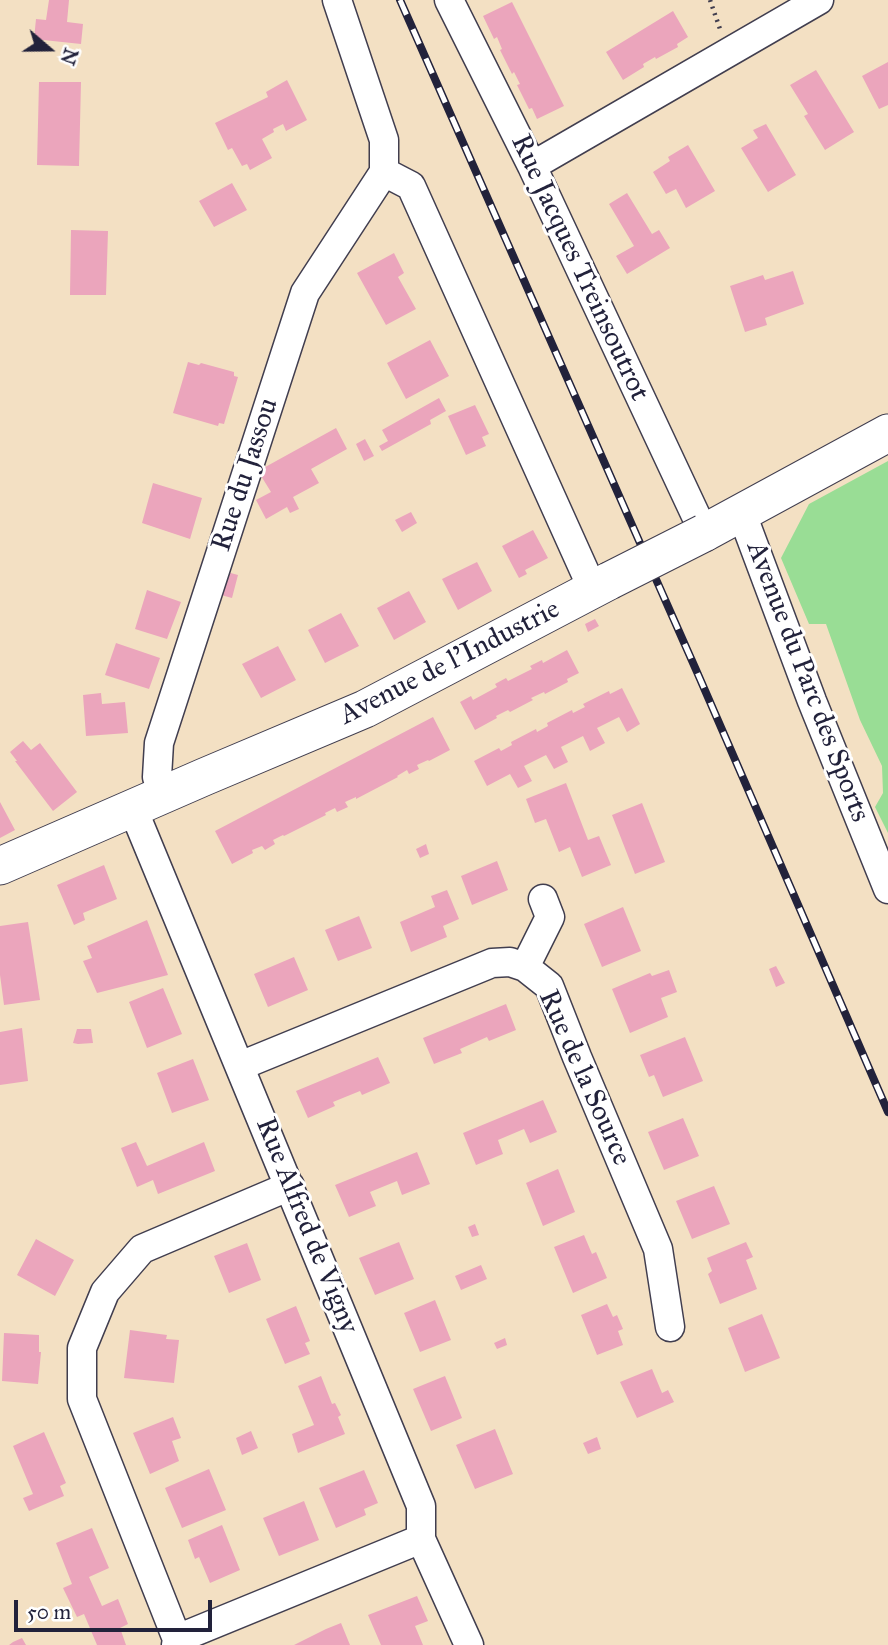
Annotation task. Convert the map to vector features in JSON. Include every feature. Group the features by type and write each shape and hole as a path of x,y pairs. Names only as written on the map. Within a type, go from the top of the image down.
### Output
{"main road":[{"name":"Avenue de l'Industrie","path":"0,866 365,709 742,514 888,433"}],"street":[{"path":"337,0 384,140 384,172 411,186 601,586"},
{"path":"532,166 819,0"},
{"name":"Rue Jacques Treinsoutrot","path":"451,2 532,166 704,533"},
{"name":"Rue du Jassou","path":"148,802 158,777 159,743 305,293 384,172"},
{"name":"Avenue du Parc des Sports","path":"742,514 811,701 888,889"},
{"name":"Rue Alfred de Vigny","path":"148,802 240,1066 421,1506 421,1539 469,1645"},
{"path":"525,967 550,917 543,899"},
{"name":"Rue de la Source","path":"240,1066 492,963 510,962 525,967 549,986 658,1249 670,1327"},
{"path":"290,1186 142,1249 105,1292 82,1348 82,1399 176,1642 421,1539"}],"green space":[{"path":"888,461 888,833 875,807 883,793 882,766 860,720 826,624 809,624 781,558 809,504"}],"building":[{"path":"49,0 69,0 67,22 83,24 81,44 34,39 36,19 46,20"},
{"path":"512,2 564,106 537,119 517,85 520,84 500,50 502,49 497,37 494,39 483,16"},
{"path":"673,11 688,37 677,44 678,47 643,64 644,67 623,80 606,52"},
{"path":"888,62 888,105 879,109 862,76"},
{"path":"816,70 854,132 825,150 804,116 808,114 790,85"},
{"path":"287,80 307,120 286,131 283,124 273,129 274,132 262,139 272,158 250,170 247,164 242,166 232,148 228,150 215,123 268,97 266,92"},
{"path":"39,82 81,82 79,166 37,165"},
{"path":"766,124 796,175 768,192 741,148 758,138 753,130"},
{"path":"688,145 715,191 686,208 676,189 666,194 653,172 670,161 668,157"},
{"path":"232,183 247,210 214,227 199,201"},
{"path":"627,193 652,234 659,230 670,248 627,274 616,256 634,246 609,204"},
{"path":"71,230 108,231 106,295 70,295"},
{"path":"394,253 404,273 398,277 416,309 386,325 357,273"},
{"path":"793,271 804,304 765,318 767,325 745,332 730,286 763,275 765,280"},
{"path":"430,340 449,376 406,399 387,363"},
{"path":"188,362 234,372 234,376 238,377 224,424 219,423 218,426 173,413"},
{"path":"439,398 446,411 430,420 431,424 382,451 379,446 388,441 382,430"},
{"path":"475,405 489,434 482,437 486,446 466,455 448,416"},
{"path":"336,428 347,449 311,469 319,483 293,497 299,509 290,513 287,507 266,519 256,500 271,492 258,471"},
{"path":"365,439 374,456 364,461 356,444"},
{"path":"153,483 202,498 190,539 142,523"},
{"path":"411,512 417,523 402,532 395,520"},
{"path":"533,530 548,558 525,570 527,574 519,578 502,546"},
{"path":"477,562 492,591 458,610 442,579"},
{"path":"227,572 238,575 232,598 221,595"},
{"path":"147,590 181,602 167,639 135,629"},
{"path":"409,591 426,622 394,640 377,608"},
{"path":"341,613 359,646 325,663 308,630"},
{"path":"595,619 599,626 588,632 585,624"},
{"path":"116,643 160,658 149,689 105,675"},
{"path":"278,646 296,680 261,698 242,664"},
{"path":"567,650 579,673 567,679 568,682 531,698 533,700 510,712 508,710 496,716 497,718 475,730 460,702 471,696 473,700 497,687 495,684 506,678 508,681 532,669 530,666 542,660 543,663"},
{"path":"622,688 640,724 627,732 619,717 597,728 605,743 590,751 583,736 561,747 568,762 554,769 546,755 524,766 532,781 518,788 510,774 487,786 474,761 499,748 501,751 512,745 511,742 536,729 537,732 548,726 547,723 572,710 573,713 585,707 583,704 609,691 610,694"},
{"path":"101,693 102,704 125,702 128,733 86,736 83,695"},
{"path":"433,717 450,750 417,765 419,769 409,774 407,770 356,799 345,802 348,807 337,812 335,808 273,840 275,844 265,850 262,846 252,850 253,853 232,864 215,831"},
{"path":"23,741 31,750 40,743 77,792 53,811 10,752"},
{"path":"566,783 588,840 599,836 611,865 582,877 570,847 559,852 546,819 535,823 526,799"},
{"path":"0,802 15,830 0,838"},
{"path":"642,803 665,862 635,874 612,815"},
{"path":"426,844 429,854 420,858 416,849"},
{"path":"497,861 508,890 472,905 461,876"},
{"path":"104,865 117,899 83,913 85,920 74,925 57,885"},
{"path":"447,890 459,919 443,926 447,937 411,952 400,922 435,907 431,896"},
{"path":"623,907 641,951 602,967 584,924"},
{"path":"359,916 372,948 338,961 325,930"},
{"path":"147,920 168,975 97,993 83,961 92,958 87,946"},
{"path":"28,922 40,1000 4,1005 0,975 0,926"},
{"path":"294,957 308,990 268,1007 254,974"},
{"path":"776,966 785,983 776,987 769,969"},
{"path":"669,970 677,992 661,998 668,1017 630,1033 612,989 650,973 652,976"},
{"path":"163,988 182,1034 147,1048 129,1002"},
{"path":"506,1004 516,1030 489,1041 487,1037 460,1049 462,1053 434,1064 423,1038"},
{"path":"22,1028 28,1081 0,1085 0,1032"},
{"path":"77,1029 91,1029 93,1043 73,1043"},
{"path":"685,1037 703,1081 663,1097 654,1075 649,1077 640,1055"},
{"path":"378,1057 390,1083 362,1095 360,1091 333,1102 335,1106 308,1118 296,1091"},
{"path":"193,1059 209,1100 172,1113 157,1073"},
{"path":"543,1100 557,1132 530,1143 524,1129 498,1140 503,1154 476,1165 463,1133"},
{"path":"683,1118 699,1156 664,1170 648,1132"},
{"path":"136,1142 147,1166 204,1142 215,1171 158,1194 153,1180 137,1187 121,1148"},
{"path":"417,1152 430,1184 402,1195 397,1181 370,1192 376,1206 349,1217 335,1185"},
{"path":"558,1169 575,1212 543,1226 526,1183"},
{"path":"714,1186 730,1224 692,1239 676,1201"},
{"path":"475,1224 479,1235 472,1237 468,1227"},
{"path":"584,1235 592,1254 596,1252 607,1278 573,1293 554,1247"},
{"path":"36,1239 74,1260 55,1296 17,1275"},
{"path":"399,1242 414,1279 375,1295 359,1258"},
{"path":"746,1242 753,1257 746,1260 757,1289 720,1304 708,1274 712,1271 707,1258"},
{"path":"247,1243 261,1280 229,1293 214,1256"},
{"path":"481,1265 487,1279 461,1290 455,1276"},
{"path":"435,1300 451,1340 420,1352 404,1313"},
{"path":"607,1304 613,1317 617,1315 623,1329 618,1331 623,1345 597,1355 581,1315"},
{"path":"296,1306 310,1341 305,1343 310,1354 285,1364 266,1319"},
{"path":"762,1314 780,1358 745,1372 728,1328"},
{"path":"130,1330 167,1335 166,1339 179,1340 174,1383 124,1378"},
{"path":"4,1333 39,1335 41,1352 38,1384 2,1381"},
{"path":"505,1338 507,1345 497,1349 494,1343"},
{"path":"652,1369 662,1393 668,1390 674,1402 637,1418 620,1382"},
{"path":"321,1376 332,1404 335,1403 341,1415 338,1417 345,1434 298,1453 292,1434 314,1425 298,1386"},
{"path":"445,1376 462,1418 431,1431 413,1389"},
{"path":"173,1417 181,1438 172,1441 179,1461 150,1474 133,1433"},
{"path":"495,1429 513,1474 475,1489 456,1445"},
{"path":"251,1431 258,1448 242,1455 236,1438"},
{"path":"44,1432 66,1483 60,1486 64,1496 29,1511 23,1498 33,1494 13,1446"},
{"path":"597,1437 601,1449 588,1454 583,1443"},
{"path":"209,1469 226,1510 182,1528 165,1488"},
{"path":"364,1470 378,1503 364,1509 366,1515 336,1528 319,1488"},
{"path":"304,1501 319,1540 279,1556 263,1518"},
{"path":"222,1525 240,1570 210,1583 199,1557 195,1559 188,1540"},
{"path":"92,1528 109,1568 89,1577 102,1606 118,1599 128,1624 120,1628 126,1645 97,1645 84,1614 77,1617 63,1588 72,1584 56,1543"},
{"path":"417,1596 428,1621 415,1626 423,1645 381,1645 368,1615"},
{"path":"341,1623 350,1645 294,1645 326,1629"},
{"path":"22,1638 26,1645 9,1645 13,1642"}],"railway":[{"path":"400,0 888,1112"}]}
